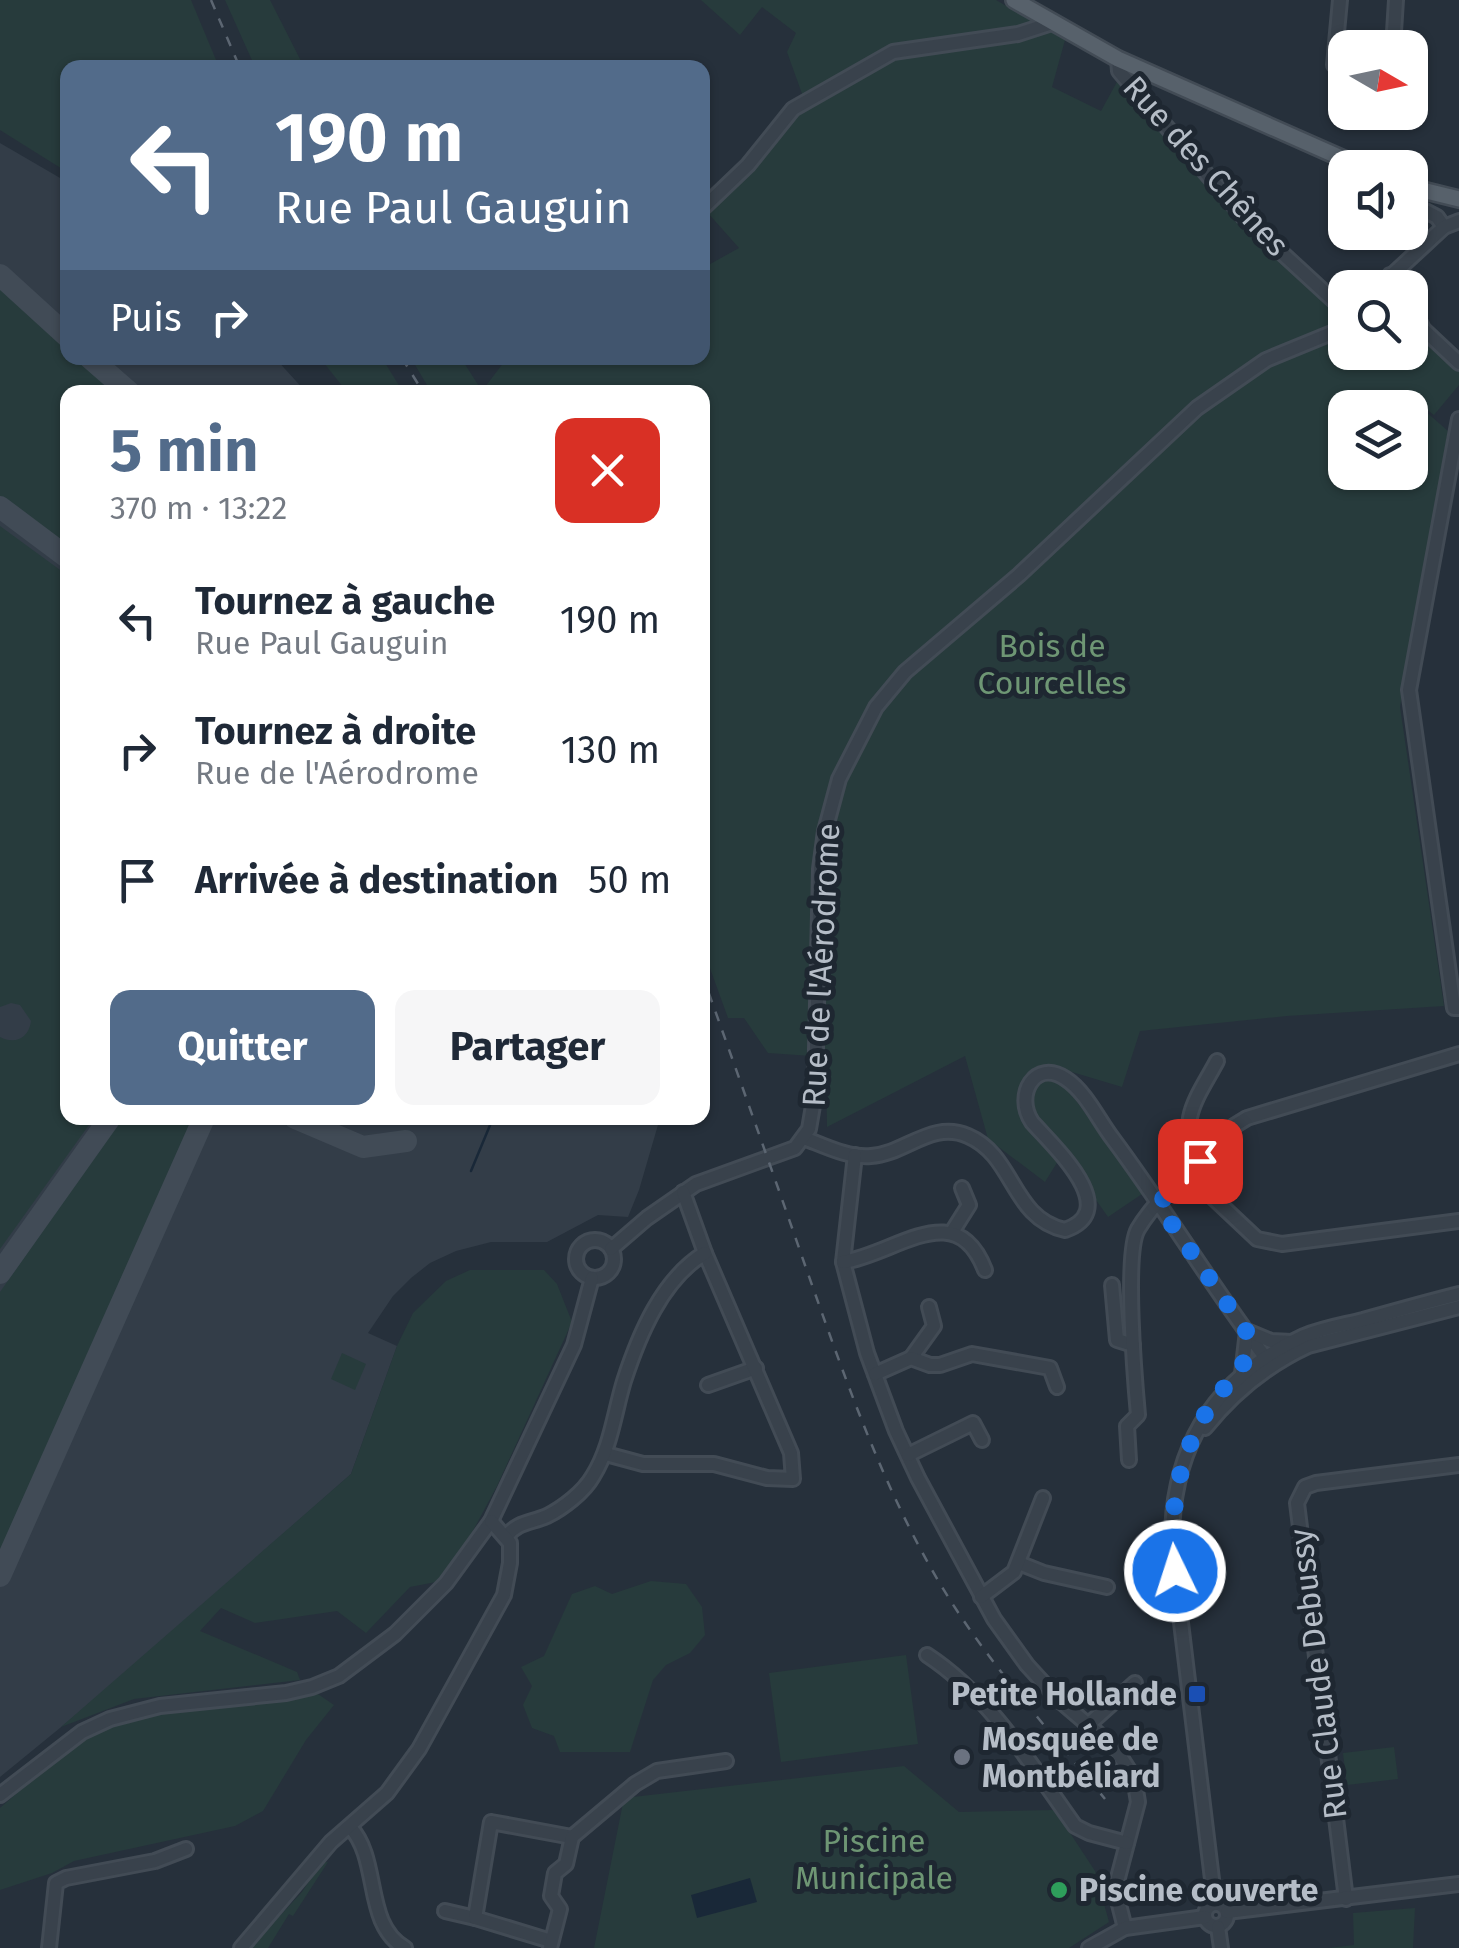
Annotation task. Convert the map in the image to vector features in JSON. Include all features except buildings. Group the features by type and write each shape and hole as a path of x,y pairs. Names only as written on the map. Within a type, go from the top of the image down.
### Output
{"main road":[{"path":"1014,0 1119,65 1328,155"},
{"path":"1428,191 1459,199"}],"street":[{"path":"1337,30 1340,0"},
{"path":"1394,30 1396,0"},
{"path":"710,201 748,165 793,108 893,52 1018,34 1052,23"},
{"name":"Rue des Chênes","path":"1119,65 1246,219 1328,295"},
{"path":"1428,212 1444,227"},
{"path":"1396,270 1444,227 1459,221"},
{"name":"Rue de l'Aérodrome","path":"611,1249 683,1192 706,1179 795,1148 812,1122 824,831 840,779 868,718 906,672 1019,575 1197,408 1266,360 1328,334"},
{"path":"1428,334 1459,364"},
{"path":"1459,418 1409,690 1454,1008 1459,1008"},
{"path":"1128,1460 1127,1426 1138,1415 1132,1345 1134,1239 1158,1204 1234,1126 1247,1118 1459,1054"},
{"path":"1200,1161 1191,1146 1189,1120 1216,1061"},
{"path":"804,1138 855,1155 879,1155 940,1132 966,1134 996,1158 1041,1222 1065,1230 1075,1227 1086,1212 1086,1188 1025,1111 1026,1087 1032,1078 1054,1074 1064,1078 1081,1094 1134,1166 1268,1361"},
{"path":"855,1155 843,1262 875,1374 908,1455 981,1597 1027,1666 1127,1763 1138,1790 1115,1888 1125,1928"},
{"path":"1188,1174 1264,1242 1282,1244 1459,1221"},
{"path":"952,1232 969,1206 962,1188"},
{"path":"606,1454 643,1464 714,1464 767,1478 793,1479 791,1453 683,1192"},
{"path":"843,1262 931,1233 952,1232 970,1242 985,1270"},
{"path":"597,1240 611,1249 612,1267 604,1276 592,1278 576,1267 578,1249 586,1242 597,1240"},
{"path":"506,1536 514,1526 548,1515 590,1482 606,1454 624,1382 660,1300 678,1274 705,1253"},
{"path":"0,1795 68,1742 110,1719 160,1706 286,1693 339,1676 395,1634 446,1583 492,1521 568,1357 592,1278"},
{"path":"1112,1284 1117,1340 1132,1345"},
{"path":"1191,1446 1268,1361 1294,1342 1320,1330 1459,1294"},
{"path":"875,1374 912,1358 934,1326 929,1307"},
{"path":"1205,1917 1211,1926 1226,1920 1221,1908 1172,1548 1176,1492 1191,1446 1210,1405 1242,1374 1308,1346 1459,1307"},
{"path":"1246,1331 1271,1341 1294,1342"},
{"path":"1242,1374 1246,1331"},
{"path":"912,1358 940,1365 972,1354 1050,1368 1057,1386"},
{"path":"708,1385 756,1368"},
{"path":"908,1455 973,1423 982,1440"},
{"name":"Rue Claude Debussy","path":"1346,1899 1297,1503 1305,1487 1316,1483 1459,1466"},
{"path":"981,1597 1010,1578 1043,1498"},
{"path":"240,1948 331,1842 387,1793 408,1768 499,1607 510,1563 506,1536 492,1521"},
{"path":"1019,1563 1044,1573 1107,1587"},
{"path":"928,1655 990,1709 1075,1826 1127,1843"},
{"path":"1088,1725 1135,1684"},
{"path":"445,1911 551,1945 560,1908 551,1896 555,1873 566,1864 572,1837 635,1784 657,1771 726,1761"},
{"path":"476,1918 491,1822 572,1837"},
{"path":"350,1827 360,1841 383,1925 395,1946"},
{"path":"48,1948 56,1884 66,1878 154,1862 186,1849"},
{"path":"1205,1917 1208,1907 1346,1899 1459,1884"},
{"path":"1089,1948 1125,1928 1205,1917"},
{"path":"1218,1926 1222,1948"}],"shaded area":[{"path":"0,143 60,178 60,365 281,365 300,385 60,385 60,1125 658,1125 628,1217 598,1215 547,1242 491,1242 456,1251 430,1263 411,1278 393,1296 368,1333 397,1346 351,1474 104,1692 0,1777"},
{"path":"750,1878 757,1902 697,1918 691,1895"}],"green space":[{"path":"0,0 191,0 216,60 60,60 60,168 0,130"},
{"path":"225,0 270,0 300,60 252,60"},
{"name":"Bois de Courcelles","path":"701,0 996,0 1065,40 1052,87 1101,111 1118,80 1242,224 1328,305 1328,370 1428,370 1428,343 1459,368 1459,385 1434,415 1428,410 1428,390 1328,390 1328,490 1428,490 1428,414 1448,431 1400,707 1444,1006 1140,1031 1122,1087 1052,1066 1142,1194 1108,1217 1063,1153 1045,1182 988,1139 965,1056 827,1127 826,1057 768,1053 744,1018 728,1018 710,968 710,385 487,385 502,365 710,365 710,264 739,248 710,215 710,209 805,102 787,52 796,33 762,7 740,35"},
{"path":"0,286 60,341 60,365 87,365 109,385 60,385 60,541 0,496"},
{"path":"326,365 386,365 399,385 341,385"},
{"name":"Bois de Courcelles","path":"415,365 465,365 478,385 427,385"},
{"path":"0,526 60,570 60,1125 89,1125 0,1249 0,1037 20,1038 31,1021 20,1005 0,1007"},
{"path":"117,1125 194,1125 0,1560 0,1292"},
{"path":"470,1270 544,1270 557,1284 572,1322 497,1486 468,1540 436,1582 410,1587 366,1633 337,1611 255,1623 221,1608 200,1631 297,1672 300,1680 134,1699 61,1727 351,1474 397,1346 413,1313 446,1281"},
{"path":"342,1353 366,1364 355,1390 331,1379"},
{"path":"651,1581 686,1584 702,1607 705,1635 690,1653 666,1665 653,1680 630,1752 560,1752 554,1736 532,1728 523,1705 532,1686 521,1667 544,1656 572,1594 595,1586 612,1594"},
{"path":"906,1655 918,1744 781,1762 769,1673"},
{"path":"318,1694 334,1705 306,1740 263,1811 235,1826 74,1861 52,1873 0,1890 0,1808 86,1740 119,1724 167,1712"},
{"path":"1394,1747 1398,1779 1347,1785 1343,1753"},
{"name":"Piscine Municipale","path":"904,1766 959,1812 1055,1810 1095,1871 1109,1922 1069,1948 594,1948 624,1798"},
{"path":"328,1862 268,1948 250,1948 302,1892 321,1863"},
{"path":"1415,1908 1413,1948 1328,1948 1354,1945 1353,1913"}],"waterway":[{"path":"471,1171 490,1125"}],"taxiway":[{"path":"0,275 60,330"},
{"path":"98,365 121,385"},
{"path":"0,507 60,552"},
{"path":"0,1273 105,1125"},
{"path":"0,1576 201,1125"},
{"path":"311,1125 363,1147 406,1141"}],"railway":[{"path":"211,0 237,60"},
{"path":"406,365 419,385"},
{"path":"710,997 849,1389 899,1507 939,1582 977,1639 1105,1799"}],"place":[{"name":"Petite Hollande","path":"1197,1694"},
{"name":"Mosquée de Montbéliard","path":"962,1757"},
{"name":"Piscine couverte","path":"1059,1890"}],"route":[{"path":"1175,1571 1172,1519 1180,1471 1210,1405 1242,1374 1246,1346 1246,1331 1158,1204 1200,1161"}]}
